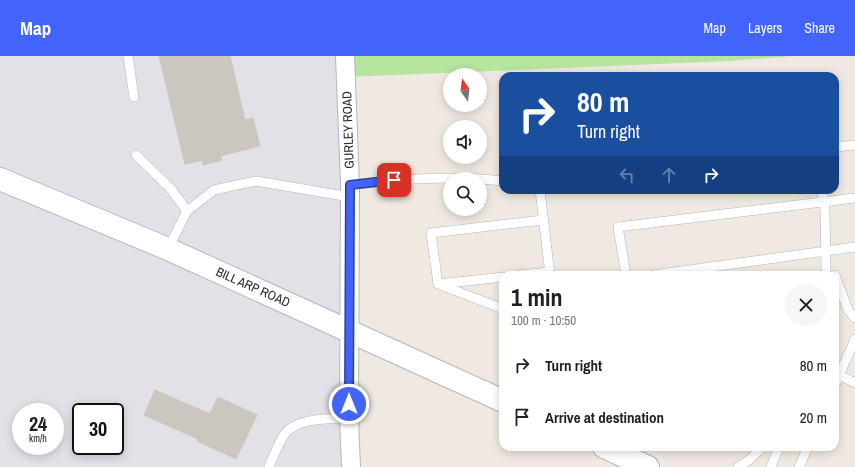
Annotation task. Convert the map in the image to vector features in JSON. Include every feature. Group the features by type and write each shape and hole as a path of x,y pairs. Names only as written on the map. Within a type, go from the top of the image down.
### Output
{"main road":[{"name":"BILL ARP ROAD","path":"0,178 168,249 499,399"},
{"path":"613,451 648,467"}],"street":[{"name":"GURLEY ROAD","path":"345,56 350,191 349,418 351,467"}],"lane":[{"path":"128,56 134,97"},
{"path":"839,147 855,145"},
{"path":"136,154 171,189 187,211"},
{"path":"168,249 187,211 214,190 256,181 350,191 408,178 499,181"},
{"path":"541,194 550,271"},
{"path":"823,194 826,271"},
{"path":"625,271 618,227 855,198"},
{"path":"438,284 431,233 544,220"},
{"path":"681,271 855,247"},
{"path":"826,250 834,271"},
{"path":"438,284 499,277"},
{"path":"438,284 499,307"},
{"path":"839,286 848,310 855,318"},
{"path":"855,339 839,375 855,383"},
{"path":"269,466 285,433 297,425 307,421 349,418"},
{"path":"738,467 758,451"},
{"path":"771,467 778,451"},
{"path":"799,467 806,451"},
{"path":"804,457 805,467"}],"shaded area":[{"path":"0,56 345,56 351,467 0,467"}],"green space":[{"path":"345,56 793,56 728,61 487,71 487,68 443,68 443,73 346,77"}],"building":[{"path":"159,56 230,56 245,120 253,118 260,146 220,156 222,160 203,165 202,160 185,164"},
{"path":"155,390 210,414 218,397 257,415 236,459 197,441 198,439 144,415"}],"route":[{"path":"349,404 350,185 394,180"}]}
